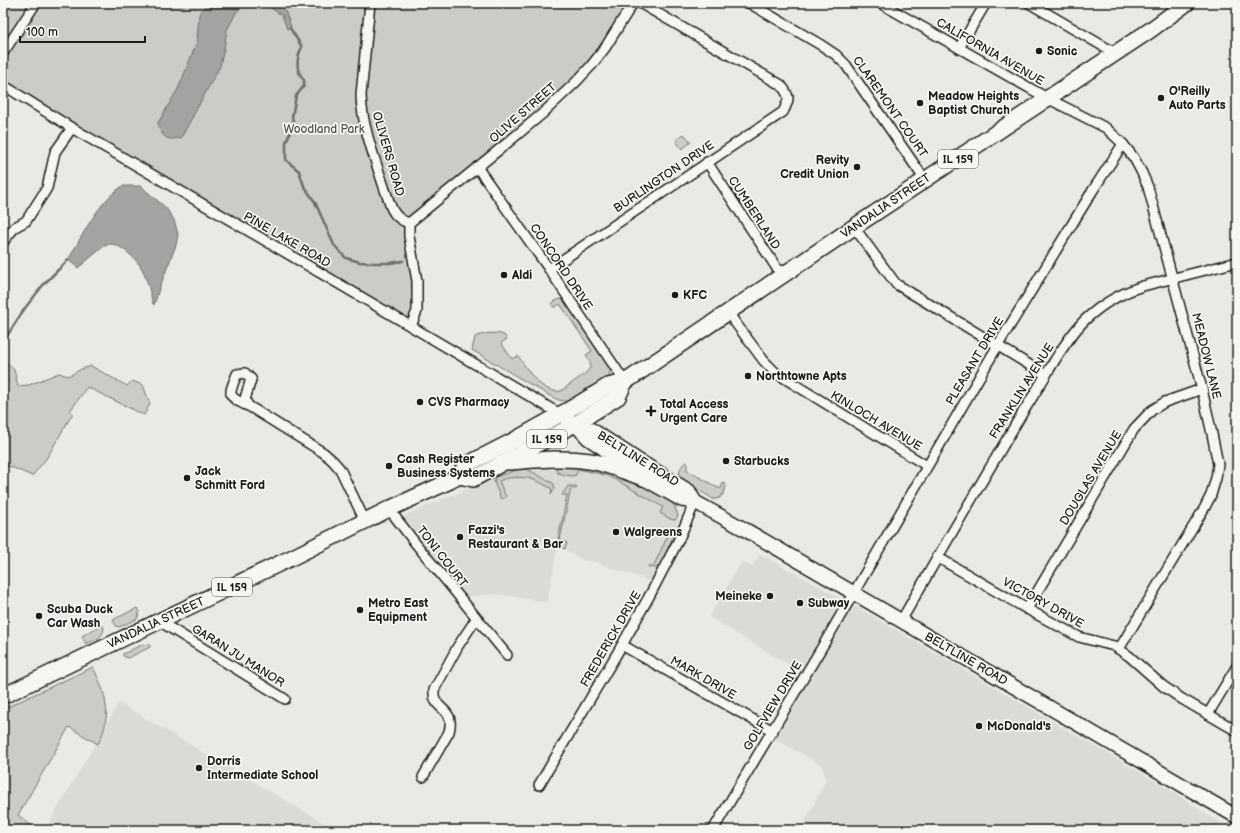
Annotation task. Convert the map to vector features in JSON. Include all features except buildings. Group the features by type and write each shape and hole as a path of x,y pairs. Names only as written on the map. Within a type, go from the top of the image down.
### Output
{"main road":[{"name":"VANDALIA STREET","path":"459,476 466,465 509,443 608,386 625,382 854,227 1149,31 1187,3"},
{"name":"VANDALIA STREET","path":"3,696 293,557 389,508 459,476 473,478 575,424 618,397 625,382"},
{"name":"BELTLINE ROAD","path":"560,414 575,424 588,438 634,469 643,478 682,500 695,502 854,593 1237,817"},
{"name":"BELTLINE ROAD","path":"575,424 592,430 689,491 695,502"},
{"path":"502,463 557,459 591,461 643,478"}],"street":[{"path":"3,53 36,3"},
{"name":"OLIVERS ROAD","path":"370,3 361,95 362,107 375,160 390,206 398,217 409,223"},
{"name":"OLIVE STREET","path":"409,223 542,114 575,83 605,48 633,3"},
{"name":"BURLINGTON DRIVE","path":"549,269 783,112 788,103 788,93 781,85 640,3"},
{"name":"CLAREMONT COURT","path":"749,3 822,45 840,58 925,180"},
{"name":"CALIFORNIA AVENUE","path":"880,3 1047,98"},
{"path":"959,48 986,3"},
{"path":"1029,3 1115,53"},
{"name":"PINE LAKE ROAD","path":"3,85 72,128 560,414"},
{"name":"MEADOW LANE","path":"1047,98 1106,128 1123,144 1134,158 1142,173 1148,187 1202,389 1218,464 1211,495 1205,507 1119,649"},
{"path":"3,242 15,227 26,221 47,188 55,152 72,128"},
{"name":"PLEASANT DRIVE","path":"854,593 998,345 1123,144"},
{"name":"CUMBERLAND","path":"707,162 782,276"},
{"name":"CONCORD DRIVE","path":"477,167 549,269 625,382"},
{"path":"409,223 409,236 417,281 417,311 411,326"},
{"path":"854,227 896,284 1046,374"},
{"name":"FRANKLIN AVENUE","path":"901,621 937,557 1046,374 1073,334 1085,320 1099,308 1128,291 1237,262"},
{"name":"KINLOCH AVENUE","path":"728,313 764,360 776,373 927,466"},
{"name":"DOUGLAS AVENUE","path":"1027,609 1134,429 1152,410 1165,402 1202,389"},
{"path":"248,406 333,460 340,469 365,521"},
{"name":"FREDERICK DRIVE","path":"539,785 651,593 675,547 695,502"},
{"name":"TONI COURT","path":"389,508 416,544 507,656"},
{"name":"VICTORY DRIVE","path":"937,557 1079,637 1114,646 1163,686 1182,699 1237,731"},
{"name":"GOLFVIEW DRIVE","path":"713,830 854,593"},
{"path":"423,777 450,732 451,722 449,715 435,701 434,690 458,646 476,619"},
{"name":"GARAN JU MANOR","path":"159,621 285,699"},
{"name":"MARK DRIVE","path":"622,645 773,731"},
{"path":"1208,714 1237,666"}],"shaded area":[{"path":"207,3 247,3 237,11 227,30 220,66 181,138 171,139 163,135 158,123 179,87 197,42 199,14"},
{"path":"266,3 280,3 286,13 291,27 287,29 282,15"},
{"path":"123,186 142,186 166,208 174,220 178,234 176,245 154,305 141,267 124,249 113,244 109,244 103,247 78,268 68,260 99,209 114,192"},
{"path":"584,463 670,499 676,507 679,515 675,535 653,582 591,561 585,561 558,545 547,602 497,594 465,597 426,550 405,521 405,517 408,514 508,472 522,468"},
{"path":"760,554 853,605 1172,791 1232,830 801,830 826,780 822,765 775,739 811,678 709,617 742,561 752,567"},
{"path":"119,703 336,830 45,830"}],"green space":[{"name":"Woodland Park","path":"3,3 632,3 605,48 560,97 409,223 417,311 411,326 3,85"},
{"path":"684,134 691,142 682,149 676,141"},
{"path":"561,299 566,302 610,369 609,378 607,380 570,402 559,400 550,396 472,350 475,337 489,333 504,335 507,339 501,343 512,359 518,356 536,380 547,389 561,391 587,372 590,368 590,361 586,355 592,351 560,304 553,307 552,304 555,301"},
{"path":"3,358 14,370 18,386 29,385 59,373 69,375 91,366 127,386 132,381 143,385 150,404 144,415 87,387 70,411 73,413 46,459 32,476 9,466 3,468"},
{"path":"687,462 687,470 718,488 722,488 723,482 726,486 722,496 718,499 713,499 680,478 680,468"},
{"path":"577,463 635,480 669,499 675,507 678,516 675,520 670,519 660,513 663,507 605,475 578,469 576,475 571,476 558,473 556,469 556,465"},
{"path":"522,468 553,483 555,488 551,495 552,489 542,483 523,477 515,477 499,481 506,497 501,499 494,482 496,477"},
{"path":"568,486 577,487 576,489 571,488 560,540 567,543 565,549 557,546 567,495 562,495"},
{"path":"666,529 673,532 674,535 660,566 655,568 648,567 654,565 669,533 663,532"},
{"path":"137,608 140,611 137,619 119,627 116,626 113,620"},
{"path":"101,625 104,627 102,634 95,640 86,644 82,636"},
{"path":"143,644 150,645 150,647 128,658 123,656 123,654"},
{"path":"93,667 101,686 106,705 105,724 98,744 69,727 18,815 37,830 3,830 3,709"}],"waterway":[{"path":"290,28 302,47 297,64 299,72 304,80 304,86 296,96 292,117 294,124 286,142 286,160 299,171 304,186 315,202 334,245 346,258 360,262 375,263 403,261"},
{"path":"3,342 25,308 44,284 68,260"}],"place":[{"name":"Sonic","path":"1039,51"},
{"name":"O'Reilly Auto Parts","path":"1161,98"},
{"name":"Meadow Heights Baptist Church","path":"920,103"},
{"name":"Revity Credit Union","path":"857,167"},
{"name":"Aldi","path":"504,275"},
{"name":"KFC","path":"675,295"},
{"name":"Northtowne Apts","path":"748,376"},
{"name":"CVS Pharmacy","path":"420,402"},
{"name":"Total Access Urgent Care","path":"651,411"},
{"name":"Starbucks","path":"726,461"},
{"name":"Cash Register Business Systems","path":"389,466"},
{"name":"Jack Schmitt Ford","path":"187,478"},
{"name":"Walgreens","path":"616,532"},
{"name":"Fazzi's Restaurant & Bar","path":"460,537"},
{"name":"Meineke","path":"770,596"},
{"name":"Subway","path":"800,603"},
{"name":"Metro East Equipment","path":"360,610"},
{"name":"Scuba Duck Car Wash","path":"39,616"},
{"name":"McDonald's","path":"979,726"},
{"name":"Dorris Intermediate School","path":"199,768"}]}
